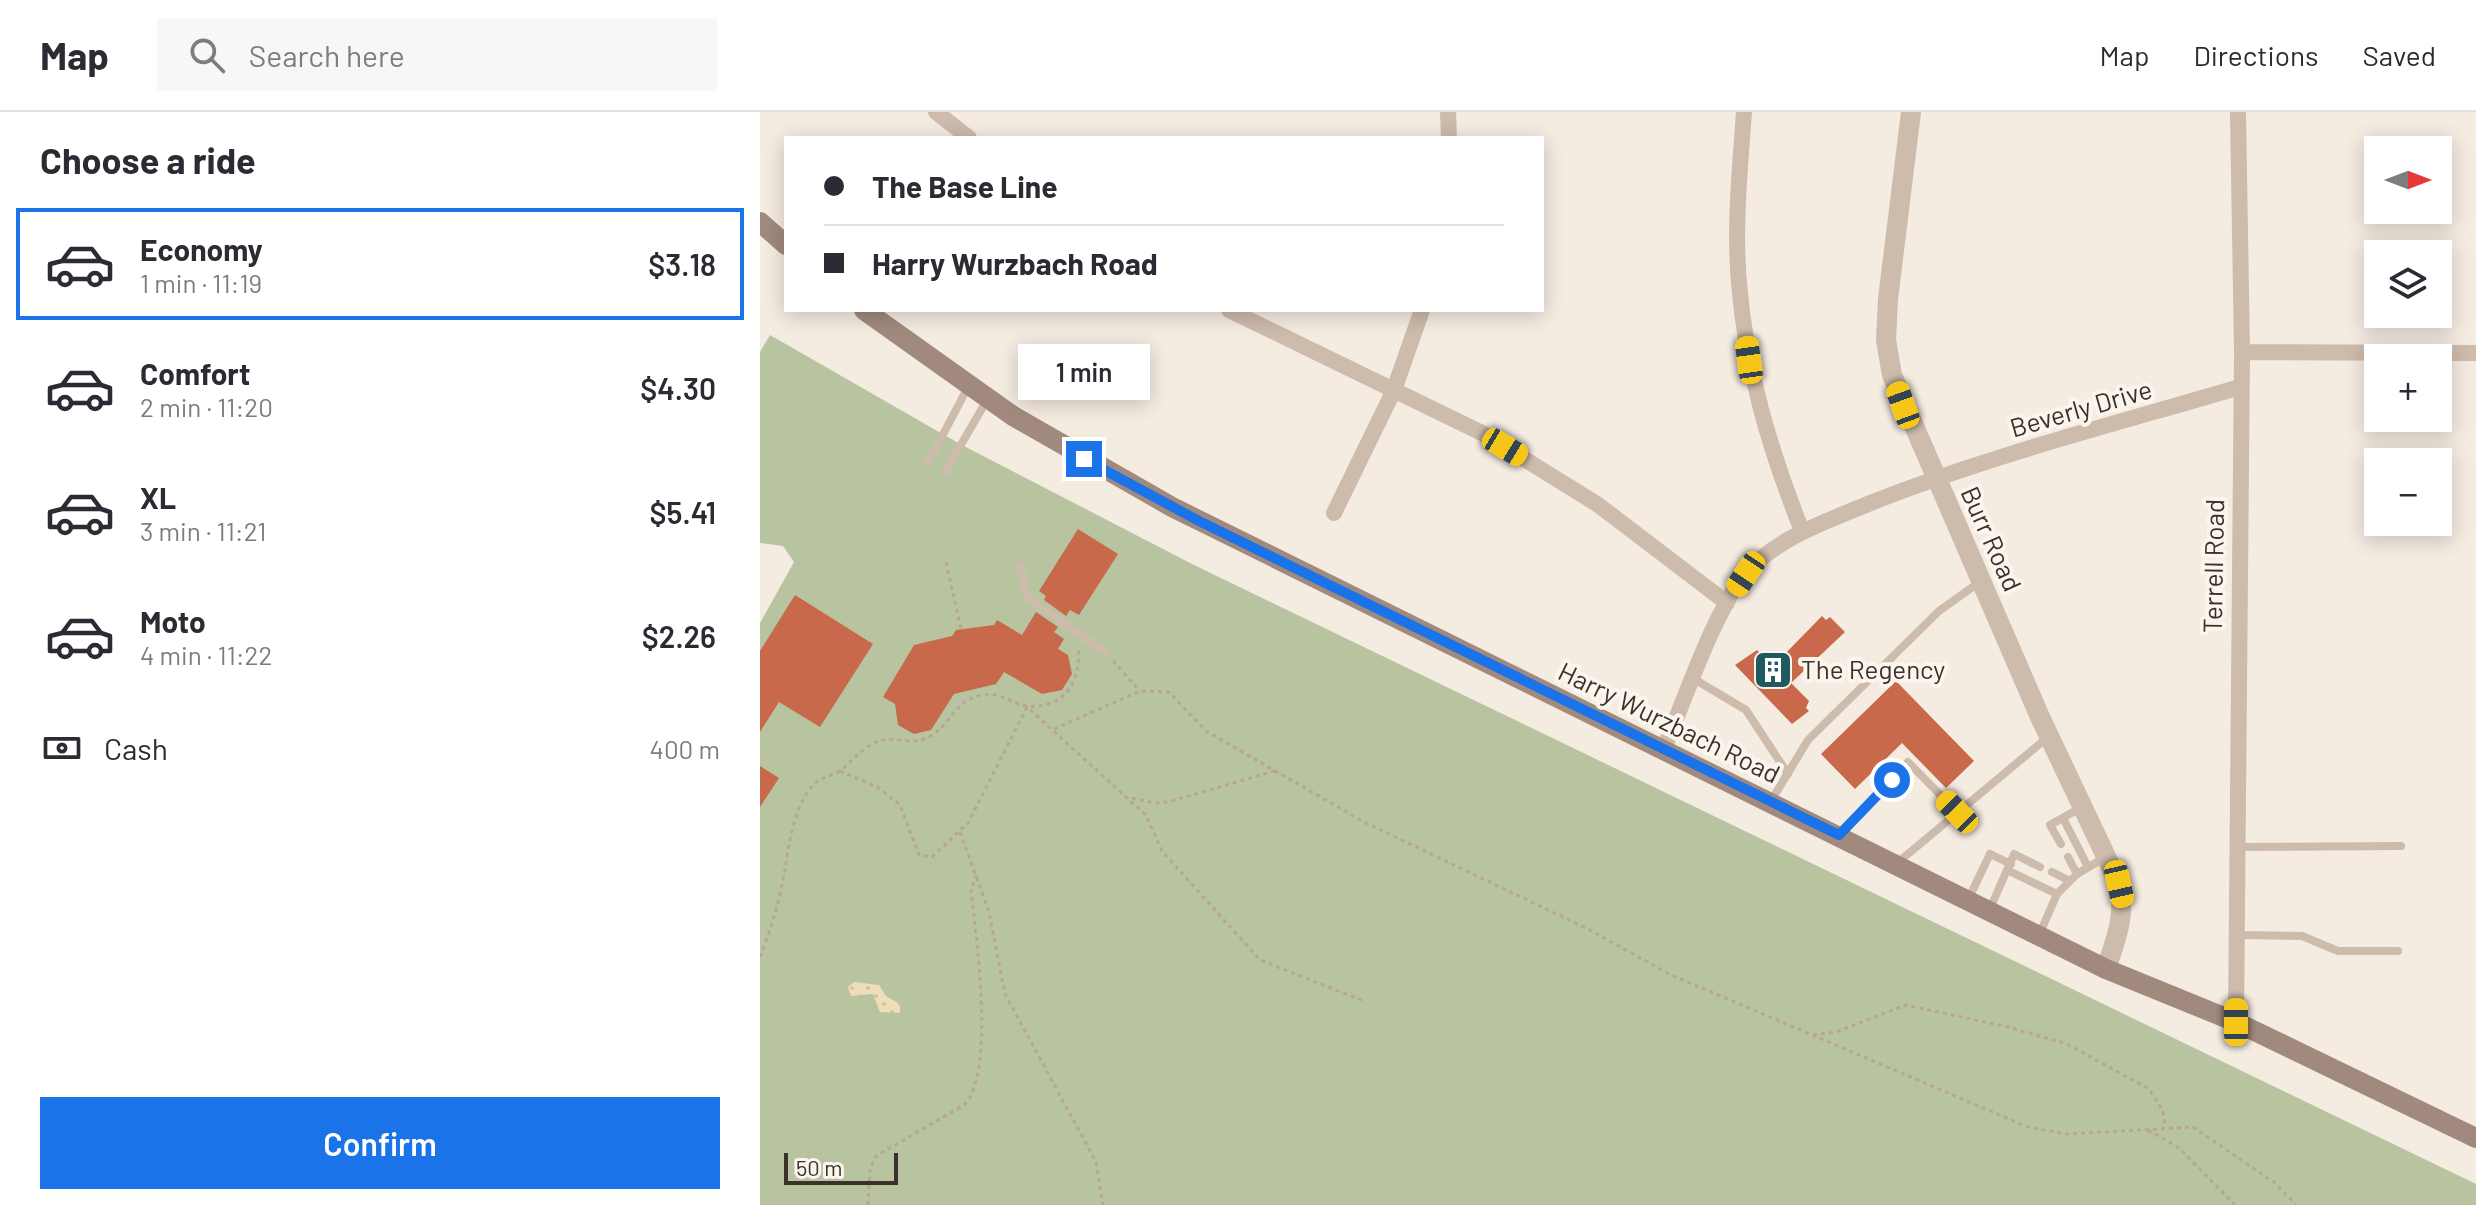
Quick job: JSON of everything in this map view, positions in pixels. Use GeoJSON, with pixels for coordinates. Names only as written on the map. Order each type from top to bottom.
{"type":"FeatureCollection","features":[{"type":"Feature","properties":{"kind":"main road"},"geometry":{"type":"LineString","coordinates":[[760,222],[784,243]]}},
{"type":"Feature","properties":{"kind":"main road","name":"Harry Wurzbach Road"},"geometry":{"type":"LineString","coordinates":[[867,312],[969,387],[1172,507],[2106,969],[2236,1022],[2476,1138]]}},
{"type":"Feature","properties":{"kind":"street"},"geometry":{"type":"LineString","coordinates":[[936,112],[966,136]]}},
{"type":"Feature","properties":{"kind":"street"},"geometry":{"type":"LineString","coordinates":[[1448,112],[1449,136]]}},
{"type":"Feature","properties":{"kind":"street"},"geometry":{"type":"LineString","coordinates":[[1744,112],[1739,284],[1757,403],[1773,458],[1802,531]]}},
{"type":"Feature","properties":{"kind":"street","name":"Burr Road"},"geometry":{"type":"LineString","coordinates":[[1911,112],[1886,340],[1892,375],[2082,807],[2097,862],[2124,905],[2106,969]]}},
{"type":"Feature","properties":{"kind":"street","name":"Terrell Road"},"geometry":{"type":"LineString","coordinates":[[2236,1022],[2235,847],[2242,352],[2238,112]]}},
{"type":"Feature","properties":{"kind":"street"},"geometry":{"type":"LineString","coordinates":[[1233,312],[1482,433],[1597,504],[1727,603]]}},
{"type":"Feature","properties":{"kind":"street"},"geometry":{"type":"LineString","coordinates":[[1334,513],[1394,390],[1421,312]]}},
{"type":"Feature","properties":{"kind":"street"},"geometry":{"type":"LineString","coordinates":[[2242,352],[2476,353]]}},
{"type":"Feature","properties":{"kind":"street","name":"Beverly Drive"},"geometry":{"type":"LineString","coordinates":[[1664,748],[1727,603],[1746,574],[1765,555],[1802,531],[1935,477],[2240,387]]}},
{"type":"Feature","properties":{"kind":"lane"},"geometry":{"type":"LineString","coordinates":[[928,463],[969,387]]}},
{"type":"Feature","properties":{"kind":"lane"},"geometry":{"type":"LineString","coordinates":[[945,472],[988,399]]}},
{"type":"Feature","properties":{"kind":"lane"},"geometry":{"type":"LineString","coordinates":[[1020,566],[1027,597],[1105,652]]}},
{"type":"Feature","properties":{"kind":"lane"},"geometry":{"type":"LineString","coordinates":[[1771,801],[1808,740],[1939,611],[1981,581]]}},
{"type":"Feature","properties":{"kind":"lane"},"geometry":{"type":"LineString","coordinates":[[1694,679],[1746,710],[1788,774]]}},
{"type":"Feature","properties":{"kind":"lane"},"geometry":{"type":"LineString","coordinates":[[1896,864],[2049,737]]}},
{"type":"Feature","properties":{"kind":"lane"},"geometry":{"type":"LineString","coordinates":[[1839,835],[1908,762],[1957,812]]}},
{"type":"Feature","properties":{"kind":"lane"},"geometry":{"type":"LineString","coordinates":[[2061,844],[2050,825],[2082,807]]}},
{"type":"Feature","properties":{"kind":"lane"},"geometry":{"type":"LineString","coordinates":[[2039,935],[2057,894],[2097,862],[2063,818]]}},
{"type":"Feature","properties":{"kind":"lane"},"geometry":{"type":"LineString","coordinates":[[2235,847],[2401,846]]}},
{"type":"Feature","properties":{"kind":"lane"},"geometry":{"type":"LineString","coordinates":[[1968,900],[1990,854],[2057,894]]}},
{"type":"Feature","properties":{"kind":"lane"},"geometry":{"type":"LineString","coordinates":[[1989,911],[2014,854],[2040,867]]}},
{"type":"Feature","properties":{"kind":"lane"},"geometry":{"type":"LineString","coordinates":[[2068,857],[2074,878]]}},
{"type":"Feature","properties":{"kind":"lane"},"geometry":{"type":"LineString","coordinates":[[2052,872],[2074,878]]}},
{"type":"Feature","properties":{"kind":"lane"},"geometry":{"type":"LineString","coordinates":[[2235,935],[2302,936],[2338,951],[2398,951]]}},
{"type":"Feature","properties":{"kind":"path"},"geometry":{"type":"LineString","coordinates":[[946,562],[961,629]]}},
{"type":"Feature","properties":{"kind":"path"},"geometry":{"type":"LineString","coordinates":[[840,771],[879,788],[900,805],[906,813],[919,855],[932,857],[960,832],[1027,707],[1058,700],[1074,683],[1079,659],[1076,631]]}},
{"type":"Feature","properties":{"kind":"path"},"geometry":{"type":"LineString","coordinates":[[1105,652],[1140,691]]}},
{"type":"Feature","properties":{"kind":"path"},"geometry":{"type":"LineString","coordinates":[[1054,729],[1140,691],[1169,692],[1206,731],[1362,821],[1588,929],[1669,974],[1810,1036],[2048,1133],[2193,1127],[2275,1183],[2296,1205]]}},
{"type":"Feature","properties":{"kind":"path"},"geometry":{"type":"LineString","coordinates":[[760,957],[776,907],[788,840],[815,784],[840,771],[863,749],[877,741],[891,737],[918,741],[929,737],[955,707],[971,697],[999,694],[1027,707],[1128,797],[1153,825],[1162,851],[1260,960],[1364,1001]]}},
{"type":"Feature","properties":{"kind":"path"},"geometry":{"type":"LineString","coordinates":[[1128,797],[1155,803],[1168,802],[1278,770]]}},
{"type":"Feature","properties":{"kind":"path"},"geometry":{"type":"LineString","coordinates":[[960,832],[995,938],[1005,994],[1096,1162],[1103,1205]]}},
{"type":"Feature","properties":{"kind":"path"},"geometry":{"type":"LineString","coordinates":[[868,1205],[870,1168],[876,1156],[964,1105],[974,1091],[983,998],[971,891],[976,875]]}},
{"type":"Feature","properties":{"kind":"path"},"geometry":{"type":"LineString","coordinates":[[1810,1036],[1836,1032],[1906,1005],[2008,1027],[2067,1044],[2149,1089],[2163,1111],[2165,1127]]}},
{"type":"Feature","properties":{"kind":"path"},"geometry":{"type":"LineString","coordinates":[[2145,1128],[2179,1148],[2235,1205]]}},
{"type":"Feature","properties":{"kind":"green space"},"geometry":{"type":"Polygon","coordinates":[[[770,335],[960,444],[1192,564],[2476,1184],[2476,1205],[760,1205],[760,623],[794,562],[783,546],[760,543],[760,352],[770,335]]]}},
{"type":"Feature","properties":{"kind":"sand"},"geometry":{"type":"Polygon","coordinates":[[[854,982],[879,985],[886,996],[900,1004],[900,1013],[880,1012],[873,994],[851,996],[848,987],[854,982]]]}},
{"type":"Feature","properties":{"kind":"building"},"geometry":{"type":"Polygon","coordinates":[[[1078,529],[1118,554],[1079,615],[1070,610],[1066,616],[1044,600],[1046,596],[1039,591],[1078,529]]]}},
{"type":"Feature","properties":{"kind":"building"},"geometry":{"type":"Polygon","coordinates":[[[795,595],[873,644],[820,727],[779,702],[760,732],[760,651],[795,595]]]}},
{"type":"Feature","properties":{"kind":"building"},"geometry":{"type":"Polygon","coordinates":[[[1036,612],[1058,627],[1054,632],[1064,639],[1058,649],[1068,655],[1072,674],[1062,690],[1042,694],[1004,672],[996,684],[954,694],[931,730],[914,734],[898,725],[895,704],[883,697],[914,645],[952,636],[956,630],[994,625],[997,620],[1022,635],[1036,612]]]}},
{"type":"Feature","properties":{"kind":"building","name":"The Regency"},"geometry":{"type":"Polygon","coordinates":[[[1822,616],[1826,620],[1830,617],[1845,632],[1791,683],[1809,701],[1806,708],[1809,711],[1792,724],[1735,665],[1757,650],[1773,666],[1822,616]]]}},
{"type":"Feature","properties":{"kind":"building"},"geometry":{"type":"Polygon","coordinates":[[[1896,681],[1974,761],[1946,788],[1902,743],[1855,789],[1821,754],[1896,681]]]}},
{"type":"Feature","properties":{"kind":"building"},"geometry":{"type":"Polygon","coordinates":[[[760,766],[779,778],[760,807],[760,766]]]}},
{"type":"Feature","properties":{"kind":"place","name":"The Regency"},"geometry":{"type":"Point","coordinates":[1773,670]}},
{"type":"Feature","properties":{"kind":"route"},"geometry":{"type":"LineString","coordinates":[[1084,459],[1199,521],[1839,835],[1892,780]]}}]}
